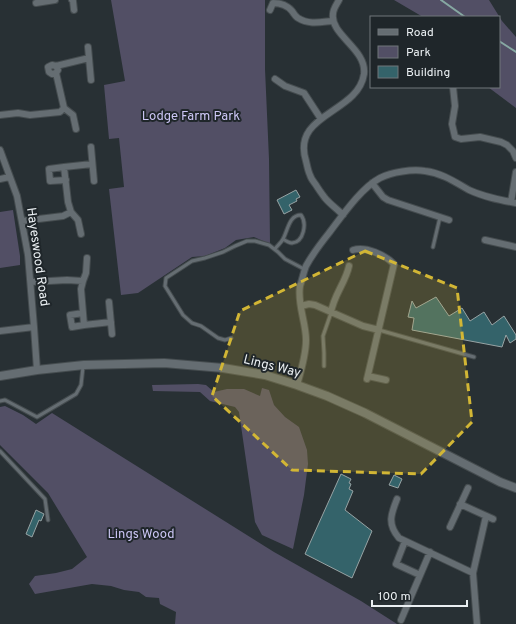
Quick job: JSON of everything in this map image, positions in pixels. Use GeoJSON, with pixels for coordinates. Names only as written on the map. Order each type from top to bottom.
{"type":"FeatureCollection","features":[{"type":"Feature","properties":{"kind":"street"},"geometry":{"type":"LineString","coordinates":[[36,4],[55,0]]}},
{"type":"Feature","properties":{"kind":"street"},"geometry":{"type":"LineString","coordinates":[[72,0],[74,10]]}},
{"type":"Feature","properties":{"kind":"street"},"geometry":{"type":"LineString","coordinates":[[339,0],[333,12],[332,21],[336,28],[358,53],[364,67],[367,70],[357,91],[348,101],[310,128],[304,140],[304,155],[310,177],[325,198],[343,215]]}},
{"type":"Feature","properties":{"kind":"street"},"geometry":{"type":"LineString","coordinates":[[270,10],[273,3],[280,3],[290,8],[297,18],[307,22],[315,23],[332,21]]}},
{"type":"Feature","properties":{"kind":"street"},"geometry":{"type":"LineString","coordinates":[[88,47],[91,80]]}},
{"type":"Feature","properties":{"kind":"street"},"geometry":{"type":"LineString","coordinates":[[76,129],[73,115],[64,108],[56,73],[50,74],[48,69],[49,66],[52,65],[56,66],[89,58]]}},
{"type":"Feature","properties":{"kind":"street"},"geometry":{"type":"LineString","coordinates":[[275,78],[285,86],[304,93],[321,119]]}},
{"type":"Feature","properties":{"kind":"street"},"geometry":{"type":"LineString","coordinates":[[453,88],[455,106],[452,124],[455,137],[461,139],[480,137],[501,142],[513,151],[516,158]]}},
{"type":"Feature","properties":{"kind":"street"},"geometry":{"type":"LineString","coordinates":[[0,115],[18,113],[30,115],[60,112],[64,108]]}},
{"type":"Feature","properties":{"kind":"street"},"geometry":{"type":"LineString","coordinates":[[91,147],[94,181]]}},
{"type":"Feature","properties":{"kind":"street","name":"Hayeswood Road"},"geometry":{"type":"LineString","coordinates":[[0,150],[17,196],[28,255],[37,370]]}},
{"type":"Feature","properties":{"kind":"street"},"geometry":{"type":"LineString","coordinates":[[49,161],[50,181],[66,180]]}},
{"type":"Feature","properties":{"kind":"street"},"geometry":{"type":"LineString","coordinates":[[49,169],[92,164]]}},
{"type":"Feature","properties":{"kind":"street"},"geometry":{"type":"LineString","coordinates":[[64,167],[68,202],[71,212],[78,220],[81,234]]}},
{"type":"Feature","properties":{"kind":"street"},"geometry":{"type":"LineString","coordinates":[[297,385],[304,360],[306,340],[300,306],[300,288],[306,266],[320,245],[357,197],[381,178],[394,173],[424,171],[440,174],[486,197],[513,202],[516,172]]}},
{"type":"Feature","properties":{"kind":"street"},"geometry":{"type":"LineString","coordinates":[[0,179],[9,177]]}},
{"type":"Feature","properties":{"kind":"street"},"geometry":{"type":"LineString","coordinates":[[372,184],[383,197],[388,200],[449,220]]}},
{"type":"Feature","properties":{"kind":"street"},"geometry":{"type":"LineString","coordinates":[[22,221],[63,216],[71,212]]}},
{"type":"Feature","properties":{"kind":"street"},"geometry":{"type":"LineString","coordinates":[[485,240],[516,247]]}},
{"type":"Feature","properties":{"kind":"street"},"geometry":{"type":"LineString","coordinates":[[353,250],[358,248],[381,255],[394,264],[368,377],[386,380]]}},
{"type":"Feature","properties":{"kind":"street"},"geometry":{"type":"LineString","coordinates":[[84,325],[81,289],[86,273],[87,258]]}},
{"type":"Feature","properties":{"kind":"street"},"geometry":{"type":"LineString","coordinates":[[331,312],[331,308],[347,275],[349,266]]}},
{"type":"Feature","properties":{"kind":"street"},"geometry":{"type":"LineString","coordinates":[[31,282],[67,280],[83,282]]}},
{"type":"Feature","properties":{"kind":"street"},"geometry":{"type":"LineString","coordinates":[[109,302],[112,334]]}},
{"type":"Feature","properties":{"kind":"street"},"geometry":{"type":"LineString","coordinates":[[300,306],[309,304],[315,305],[363,326],[379,330]]}},
{"type":"Feature","properties":{"kind":"street"},"geometry":{"type":"LineString","coordinates":[[83,313],[70,315],[72,327],[111,322]]}},
{"type":"Feature","properties":{"kind":"street"},"geometry":{"type":"LineString","coordinates":[[0,331],[34,327]]}},
{"type":"Feature","properties":{"kind":"street","name":"Lings Way"},"geometry":{"type":"LineString","coordinates":[[0,376],[84,365],[164,362],[223,368],[265,375],[327,396],[365,413],[500,482],[516,488]]}},
{"type":"Feature","properties":{"kind":"street"},"geometry":{"type":"LineString","coordinates":[[450,526],[468,488]]}},
{"type":"Feature","properties":{"kind":"street"},"geometry":{"type":"LineString","coordinates":[[397,499],[392,512],[391,520],[393,531],[398,538],[473,573]]}},
{"type":"Feature","properties":{"kind":"street"},"geometry":{"type":"LineString","coordinates":[[460,504],[493,519]]}},
{"type":"Feature","properties":{"kind":"street"},"geometry":{"type":"LineString","coordinates":[[477,624],[473,573],[486,516]]}},
{"type":"Feature","properties":{"kind":"street"},"geometry":{"type":"LineString","coordinates":[[406,541],[396,564],[420,575]]}},
{"type":"Feature","properties":{"kind":"street"},"geometry":{"type":"LineString","coordinates":[[401,620],[430,552]]}},
{"type":"Feature","properties":{"kind":"lane"},"geometry":{"type":"LineString","coordinates":[[275,249],[283,239],[292,218],[297,215],[301,215],[304,218],[304,226],[303,234],[299,240],[294,243],[290,243],[283,239]]}},
{"type":"Feature","properties":{"kind":"lane"},"geometry":{"type":"LineString","coordinates":[[433,247],[440,217]]}},
{"type":"Feature","properties":{"kind":"lane"},"geometry":{"type":"LineString","coordinates":[[231,338],[225,340],[218,338],[201,326],[192,323],[183,315],[165,286],[166,278],[192,261],[223,252],[247,242],[259,241],[269,245],[285,259],[305,270]]}},
{"type":"Feature","properties":{"kind":"lane"},"geometry":{"type":"LineString","coordinates":[[324,366],[323,336],[331,312]]}},
{"type":"Feature","properties":{"kind":"lane"},"geometry":{"type":"LineString","coordinates":[[379,330],[474,357]]}},
{"type":"Feature","properties":{"kind":"lane"},"geometry":{"type":"LineString","coordinates":[[0,401],[5,400],[37,417],[76,394],[80,386],[84,365]]}},
{"type":"Feature","properties":{"kind":"lane"},"geometry":{"type":"LineString","coordinates":[[0,451],[45,499],[48,520]]}},
{"type":"Feature","properties":{"kind":"highlighted area"},"geometry":{"type":"Polygon","coordinates":[[[365,251],[457,288],[472,422],[421,474],[292,470],[212,396],[240,311],[365,251]]]}},
{"type":"Feature","properties":{"kind":"green space","name":"Lodge Farm Park"},"geometry":{"type":"Polygon","coordinates":[[[111,0],[265,0],[265,69],[269,159],[270,244],[254,237],[236,240],[225,248],[205,256],[192,257],[138,293],[121,295],[109,189],[124,187],[119,138],[109,139],[104,85],[125,81],[111,0]]]}},
{"type":"Feature","properties":{"kind":"green space"},"geometry":{"type":"Polygon","coordinates":[[[394,0],[489,0],[499,16],[421,16],[394,0]]]}},
{"type":"Feature","properties":{"kind":"green space"},"geometry":{"type":"Polygon","coordinates":[[[500,18],[516,37],[516,108],[489,88],[500,88],[500,18]]]}},
{"type":"Feature","properties":{"kind":"green space"},"geometry":{"type":"Polygon","coordinates":[[[13,210],[20,265],[0,268],[0,212],[13,210]]]}},
{"type":"Feature","properties":{"kind":"green space"},"geometry":{"type":"Polygon","coordinates":[[[152,385],[206,385],[214,392],[227,389],[244,389],[260,396],[262,388],[269,390],[274,405],[285,417],[299,427],[307,450],[308,464],[304,495],[293,549],[262,535],[255,522],[239,412],[235,407],[210,401],[200,392],[153,391],[152,385]]]}},
{"type":"Feature","properties":{"kind":"green space","name":"Lings Wood"},"geometry":{"type":"Polygon","coordinates":[[[5,406],[23,415],[36,424],[52,413],[274,552],[361,601],[397,624],[175,624],[176,612],[160,604],[159,598],[146,597],[139,592],[111,586],[92,584],[35,594],[29,584],[35,576],[72,569],[87,557],[48,493],[0,445],[0,407],[5,406]]]}},
{"type":"Feature","properties":{"kind":"building"},"geometry":{"type":"Polygon","coordinates":[[[296,190],[300,197],[296,199],[297,201],[289,205],[292,210],[284,214],[277,200],[296,190]]]}},
{"type":"Feature","properties":{"kind":"building"},"geometry":{"type":"Polygon","coordinates":[[[436,297],[449,316],[462,308],[470,321],[484,312],[492,325],[504,316],[516,335],[516,339],[510,343],[506,335],[502,347],[412,330],[414,318],[408,317],[412,301],[416,308],[436,297]]]}},
{"type":"Feature","properties":{"kind":"building"},"geometry":{"type":"Polygon","coordinates":[[[341,474],[351,479],[349,489],[353,491],[345,510],[372,531],[352,578],[305,554],[341,474]]]}},
{"type":"Feature","properties":{"kind":"building"},"geometry":{"type":"Polygon","coordinates":[[[394,475],[402,479],[398,488],[389,485],[394,475]]]}},
{"type":"Feature","properties":{"kind":"building"},"geometry":{"type":"Polygon","coordinates":[[[36,510],[44,514],[41,521],[39,520],[32,537],[26,534],[36,510]]]}},
{"type":"Feature","properties":{"kind":"waterway"},"geometry":{"type":"LineString","coordinates":[[441,0],[464,16]]}},
{"type":"Feature","properties":{"kind":"waterway"},"geometry":{"type":"LineString","coordinates":[[500,42],[516,52]]}}]}
